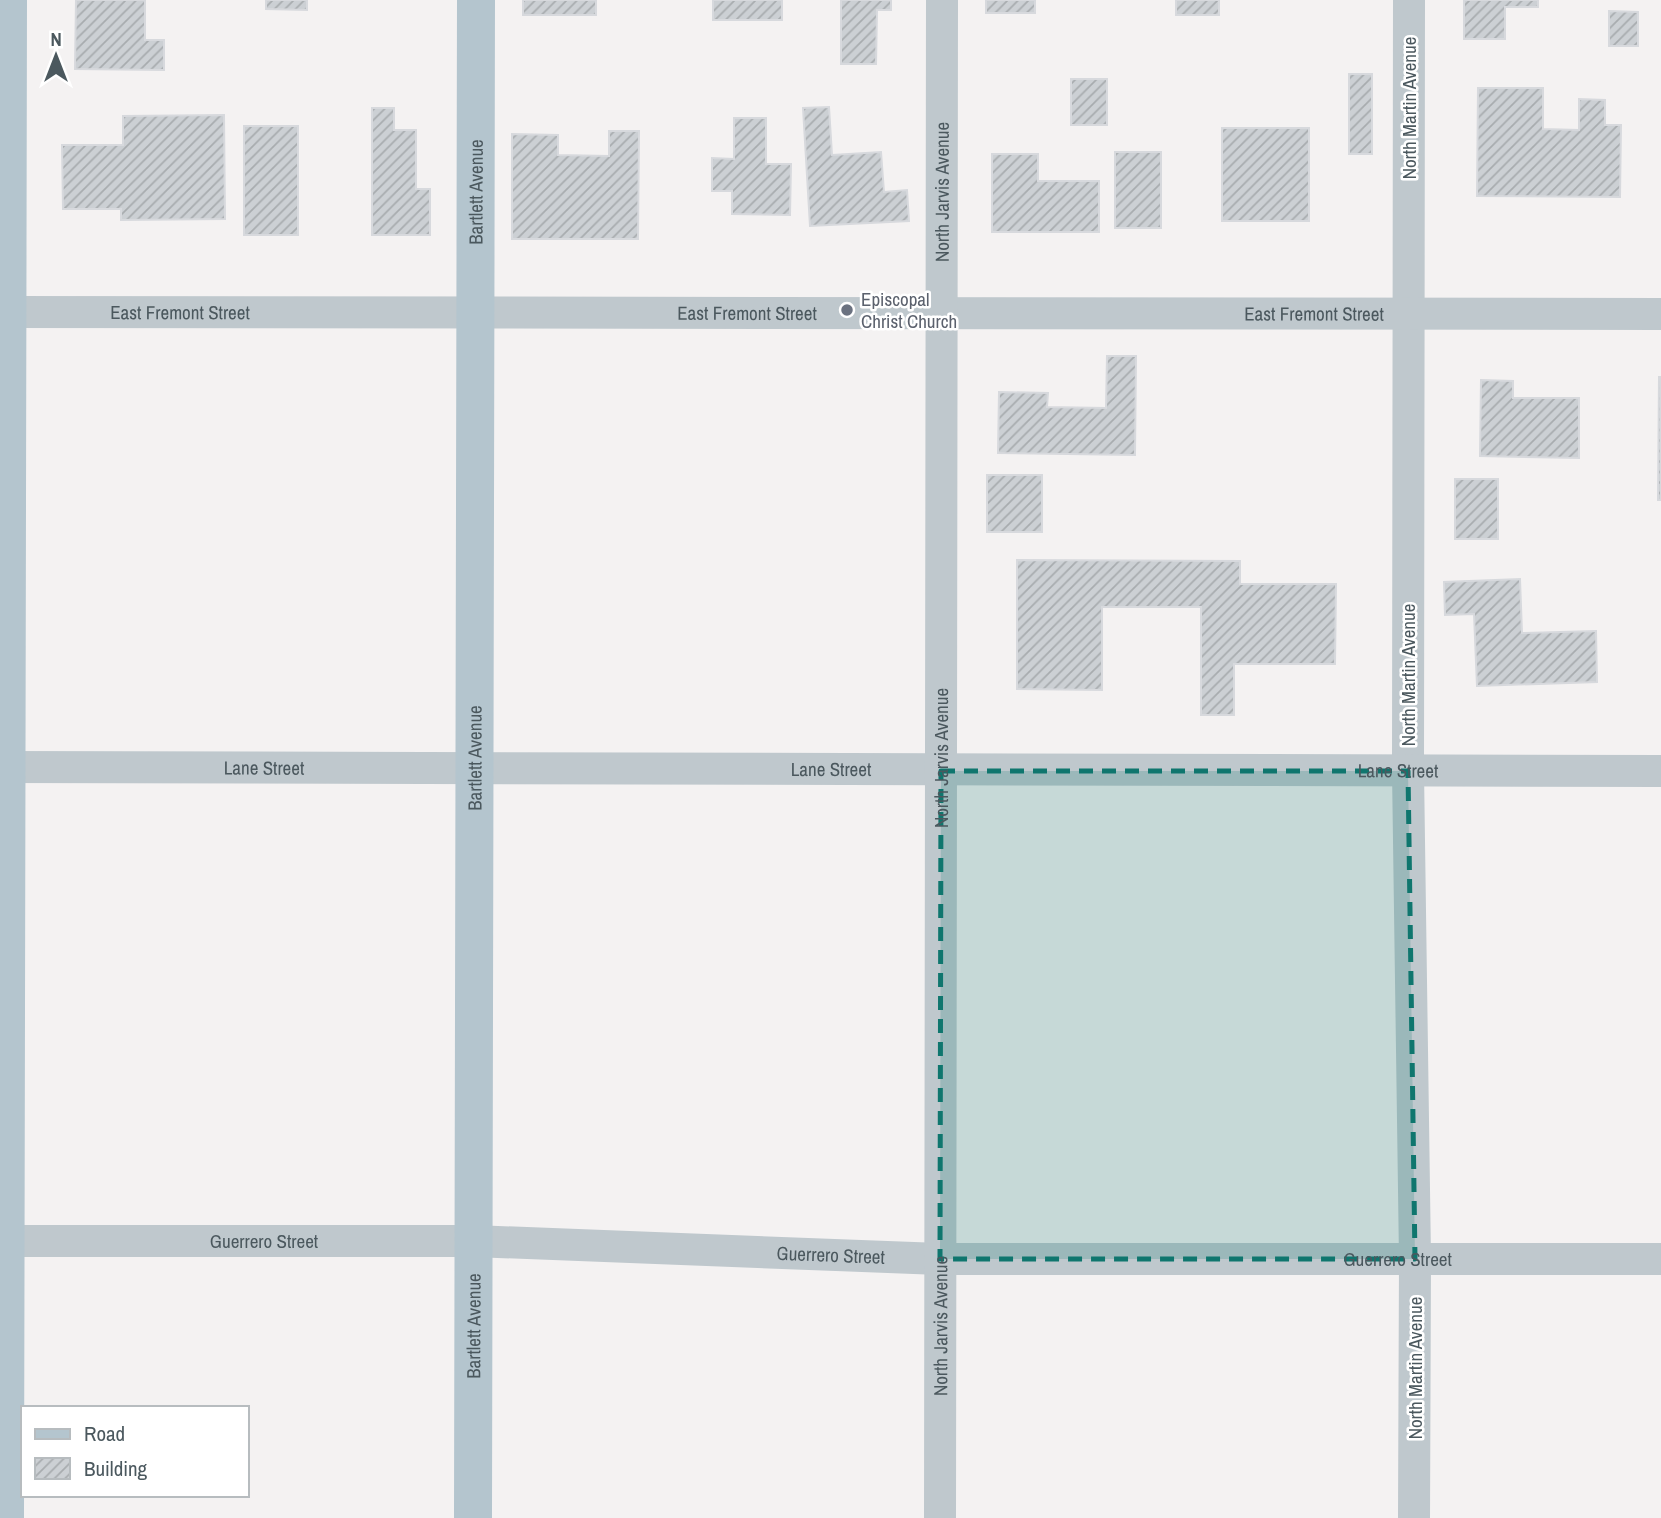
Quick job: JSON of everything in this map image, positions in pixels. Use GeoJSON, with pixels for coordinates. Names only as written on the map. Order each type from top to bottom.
{"type":"FeatureCollection","features":[{"type":"Feature","properties":{"kind":"main road"},"geometry":{"type":"LineString","coordinates":[[5,1518],[3,767],[8,0]]}},
{"type":"Feature","properties":{"kind":"main road","name":"Bartlett Avenue"},"geometry":{"type":"LineString","coordinates":[[472,1518],[475,0]]}},
{"type":"Feature","properties":{"kind":"street","name":"North Jarvis Avenue"},"geometry":{"type":"LineString","coordinates":[[940,1518],[942,0]]}},
{"type":"Feature","properties":{"kind":"street","name":"North Martin Avenue"},"geometry":{"type":"LineString","coordinates":[[1409,0],[1408,771],[1415,1259],[1414,1518]]}},
{"type":"Feature","properties":{"kind":"street","name":"East Fremont Street"},"geometry":{"type":"LineString","coordinates":[[4,312],[1661,314]]}},
{"type":"Feature","properties":{"kind":"street","name":"Lane Street"},"geometry":{"type":"LineString","coordinates":[[3,767],[1661,771]]}},
{"type":"Feature","properties":{"kind":"street","name":"Guerrero Street"},"geometry":{"type":"LineString","coordinates":[[3,1241],[473,1241],[940,1259],[1661,1259]]}},
{"type":"Feature","properties":{"kind":"highlighted area"},"geometry":{"type":"Polygon","coordinates":[[[941,771],[1408,771],[1415,1259],[940,1259],[941,771]]]}},
{"type":"Feature","properties":{"kind":"building"},"geometry":{"type":"Polygon","coordinates":[[[76,0],[145,0],[145,40],[164,40],[164,70],[75,69],[76,0]]]}},
{"type":"Feature","properties":{"kind":"building"},"geometry":{"type":"Polygon","coordinates":[[[266,0],[307,0],[307,10],[266,9],[266,0]]]}},
{"type":"Feature","properties":{"kind":"building"},"geometry":{"type":"Polygon","coordinates":[[[523,0],[596,0],[596,15],[523,15],[523,0]]]}},
{"type":"Feature","properties":{"kind":"building"},"geometry":{"type":"Polygon","coordinates":[[[713,0],[782,0],[782,20],[713,20],[713,0]]]}},
{"type":"Feature","properties":{"kind":"building"},"geometry":{"type":"Polygon","coordinates":[[[841,0],[891,0],[891,10],[877,10],[876,64],[841,64],[841,0]]]}},
{"type":"Feature","properties":{"kind":"building"},"geometry":{"type":"Polygon","coordinates":[[[986,0],[1035,0],[1035,13],[986,13],[986,0]]]}},
{"type":"Feature","properties":{"kind":"building"},"geometry":{"type":"Polygon","coordinates":[[[1176,0],[1219,0],[1219,15],[1176,15],[1176,0]]]}},
{"type":"Feature","properties":{"kind":"building"},"geometry":{"type":"Polygon","coordinates":[[[1464,0],[1538,0],[1538,7],[1505,7],[1505,39],[1464,39],[1464,0]]]}},
{"type":"Feature","properties":{"kind":"building"},"geometry":{"type":"Polygon","coordinates":[[[1609,11],[1638,12],[1638,46],[1609,46],[1609,11]]]}},
{"type":"Feature","properties":{"kind":"building"},"geometry":{"type":"Polygon","coordinates":[[[1349,74],[1372,74],[1372,154],[1349,154],[1349,74]]]}},
{"type":"Feature","properties":{"kind":"building"},"geometry":{"type":"Polygon","coordinates":[[[1071,79],[1107,79],[1107,125],[1071,125],[1071,79]]]}},
{"type":"Feature","properties":{"kind":"building"},"geometry":{"type":"Polygon","coordinates":[[[1478,88],[1543,88],[1543,129],[1579,130],[1579,99],[1605,100],[1605,125],[1621,125],[1620,197],[1477,196],[1478,88]]]}},
{"type":"Feature","properties":{"kind":"building"},"geometry":{"type":"Polygon","coordinates":[[[829,107],[832,155],[881,152],[884,192],[907,190],[909,221],[810,226],[803,108],[829,107]]]}},
{"type":"Feature","properties":{"kind":"building"},"geometry":{"type":"Polygon","coordinates":[[[372,108],[394,108],[394,130],[416,130],[416,189],[430,189],[430,235],[372,235],[372,108]]]}},
{"type":"Feature","properties":{"kind":"building"},"geometry":{"type":"Polygon","coordinates":[[[224,115],[225,219],[121,220],[121,209],[63,209],[62,145],[123,145],[123,116],[224,115]]]}},
{"type":"Feature","properties":{"kind":"building"},"geometry":{"type":"Polygon","coordinates":[[[734,118],[766,118],[766,164],[791,164],[790,215],[732,214],[732,191],[712,191],[712,158],[734,159],[734,118]]]}},
{"type":"Feature","properties":{"kind":"building"},"geometry":{"type":"Polygon","coordinates":[[[244,126],[298,126],[298,235],[244,235],[244,126]]]}},
{"type":"Feature","properties":{"kind":"building"},"geometry":{"type":"Polygon","coordinates":[[[1222,128],[1309,128],[1309,221],[1222,221],[1222,128]]]}},
{"type":"Feature","properties":{"kind":"building"},"geometry":{"type":"Polygon","coordinates":[[[609,131],[639,131],[638,239],[512,239],[512,134],[558,135],[558,155],[609,156],[609,131]]]}},
{"type":"Feature","properties":{"kind":"building"},"geometry":{"type":"Polygon","coordinates":[[[1115,152],[1161,152],[1161,228],[1115,228],[1115,152]]]}},
{"type":"Feature","properties":{"kind":"building"},"geometry":{"type":"Polygon","coordinates":[[[992,154],[1038,154],[1038,181],[1099,181],[1099,232],[992,232],[992,154]]]}},
{"type":"Feature","properties":{"kind":"building"},"geometry":{"type":"Polygon","coordinates":[[[1107,356],[1136,356],[1135,455],[998,453],[999,392],[1048,393],[1047,407],[1106,408],[1107,356]]]}},
{"type":"Feature","properties":{"kind":"building"},"geometry":{"type":"Polygon","coordinates":[[[1661,377],[1661,500],[1658,500],[1661,377]]]}},
{"type":"Feature","properties":{"kind":"building"},"geometry":{"type":"Polygon","coordinates":[[[1481,380],[1513,381],[1513,398],[1579,398],[1579,458],[1480,456],[1481,380]]]}},
{"type":"Feature","properties":{"kind":"building"},"geometry":{"type":"Polygon","coordinates":[[[987,475],[1042,475],[1042,532],[987,532],[987,475]]]}},
{"type":"Feature","properties":{"kind":"building"},"geometry":{"type":"Polygon","coordinates":[[[1455,479],[1498,479],[1498,539],[1455,539],[1455,479]]]}},
{"type":"Feature","properties":{"kind":"building"},"geometry":{"type":"Polygon","coordinates":[[[1017,560],[1240,561],[1240,584],[1336,584],[1335,664],[1234,664],[1234,715],[1201,715],[1201,607],[1102,607],[1102,690],[1017,689],[1017,560]]]}},
{"type":"Feature","properties":{"kind":"building"},"geometry":{"type":"Polygon","coordinates":[[[1520,579],[1522,633],[1596,631],[1597,682],[1477,686],[1474,614],[1445,615],[1444,582],[1520,579]]]}},
{"type":"Feature","properties":{"kind":"place","name":"Episcopal Christ Church"},"geometry":{"type":"Point","coordinates":[847,310]}}]}
